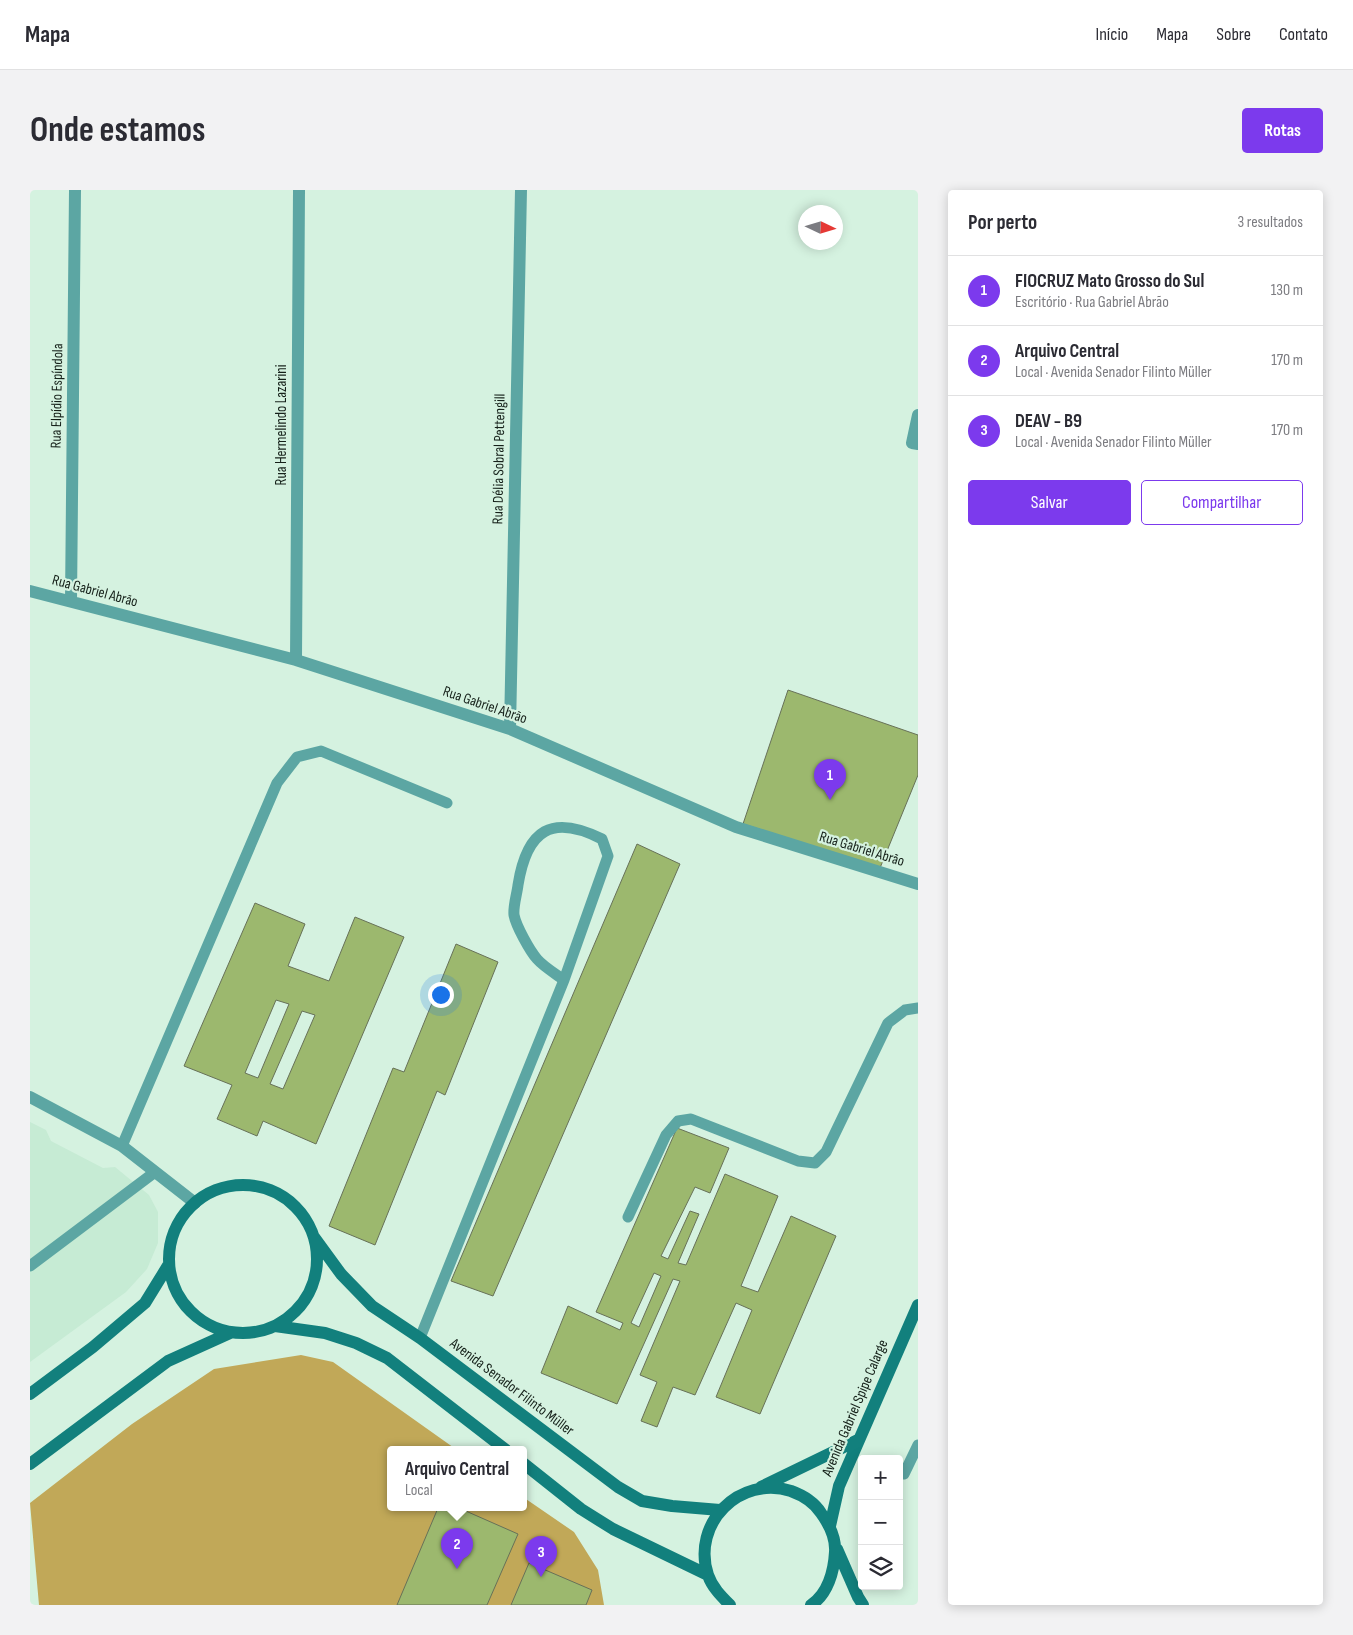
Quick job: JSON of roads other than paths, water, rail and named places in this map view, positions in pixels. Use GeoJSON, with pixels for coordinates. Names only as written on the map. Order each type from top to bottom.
{"type":"FeatureCollection","features":[{"type":"Feature","properties":{"kind":"main road"},"geometry":{"type":"LineString","coordinates":[[239,1185],[264,1187],[292,1203],[303,1215],[314,1236],[318,1258],[315,1279],[306,1298],[293,1315],[275,1326],[253,1333],[230,1333],[207,1324],[188,1309],[175,1288],[169,1264],[171,1242],[180,1220],[195,1203],[215,1190],[239,1185]]}},
{"type":"Feature","properties":{"kind":"main road","name":"Avenida Senador Filinto Müller"},"geometry":{"type":"LineString","coordinates":[[314,1236],[341,1274],[372,1306],[420,1338],[626,1492],[642,1501],[672,1506],[720,1510]]}},
{"type":"Feature","properties":{"kind":"main road"},"geometry":{"type":"LineString","coordinates":[[30,1394],[93,1347],[145,1303],[169,1264]]}},
{"type":"Feature","properties":{"kind":"main road","name":"Avenida Gabriel Spipe Calarge"},"geometry":{"type":"LineString","coordinates":[[830,1526],[839,1486],[918,1304]]}},
{"type":"Feature","properties":{"kind":"main road"},"geometry":{"type":"LineString","coordinates":[[275,1326],[325,1333],[356,1343],[388,1358],[501,1446]]}},
{"type":"Feature","properties":{"kind":"main road"},"geometry":{"type":"LineString","coordinates":[[30,1464],[168,1361],[230,1333]]}},
{"type":"Feature","properties":{"kind":"main road"},"geometry":{"type":"LineString","coordinates":[[730,1605],[718,1594],[708,1574],[705,1552],[709,1529],[720,1510],[738,1495],[759,1488],[858,1440]]}},
{"type":"Feature","properties":{"kind":"main road"},"geometry":{"type":"LineString","coordinates":[[527,1466],[581,1509],[613,1529],[708,1574]]}},
{"type":"Feature","properties":{"kind":"main road"},"geometry":{"type":"LineString","coordinates":[[759,1488],[780,1488],[801,1495],[818,1508],[830,1526],[836,1546],[863,1605]]}},
{"type":"Feature","properties":{"kind":"main road"},"geometry":{"type":"LineString","coordinates":[[811,1605],[827,1587],[834,1567],[836,1546]]}},
{"type":"Feature","properties":{"kind":"street","name":"Rua Elpídio Espíndola"},"geometry":{"type":"LineString","coordinates":[[72,601],[75,190]]}},
{"type":"Feature","properties":{"kind":"street","name":"Rua Hermelindo Lazarini"},"geometry":{"type":"LineString","coordinates":[[296,660],[299,190]]}},
{"type":"Feature","properties":{"kind":"street","name":"Rua Délia Sobral Pettengill"},"geometry":{"type":"LineString","coordinates":[[510,729],[521,190]]}},
{"type":"Feature","properties":{"kind":"street"},"geometry":{"type":"LineString","coordinates":[[918,415],[912,443],[918,444]]}},
{"type":"Feature","properties":{"kind":"street","name":"Rua Gabriel Abrão"},"geometry":{"type":"LineString","coordinates":[[30,590],[296,660],[510,729],[736,827],[918,884]]}},
{"type":"Feature","properties":{"kind":"street"},"geometry":{"type":"LineString","coordinates":[[30,1097],[122,1146],[195,1203]]}},
{"type":"Feature","properties":{"kind":"lane"},"geometry":{"type":"LineString","coordinates":[[122,1146],[277,783],[297,757],[320,751],[447,803]]}},
{"type":"Feature","properties":{"kind":"lane"},"geometry":{"type":"LineString","coordinates":[[420,1338],[564,980],[608,856],[602,839],[585,830],[563,826],[542,832],[532,842],[520,872],[514,915],[522,934],[537,959],[564,980]]}},
{"type":"Feature","properties":{"kind":"lane"},"geometry":{"type":"LineString","coordinates":[[628,1218],[666,1134],[678,1121],[691,1119],[798,1161],[815,1163],[826,1152],[888,1023],[905,1010],[918,1008]]}},
{"type":"Feature","properties":{"kind":"lane"},"geometry":{"type":"LineString","coordinates":[[30,1266],[155,1172]]}},
{"type":"Feature","properties":{"kind":"lane"},"geometry":{"type":"LineString","coordinates":[[904,1474],[918,1445]]}},
{"type":"Feature","properties":{"kind":"place","name":"FIOCRUZ Mato Grosso do Sul"},"geometry":{"type":"Point","coordinates":[830,800]}},
{"type":"Feature","properties":{"kind":"place","name":"Arquivo Central"},"geometry":{"type":"Point","coordinates":[457,1569]}},
{"type":"Feature","properties":{"kind":"place","name":"DEAV - B9"},"geometry":{"type":"Point","coordinates":[541,1577]}}]}
